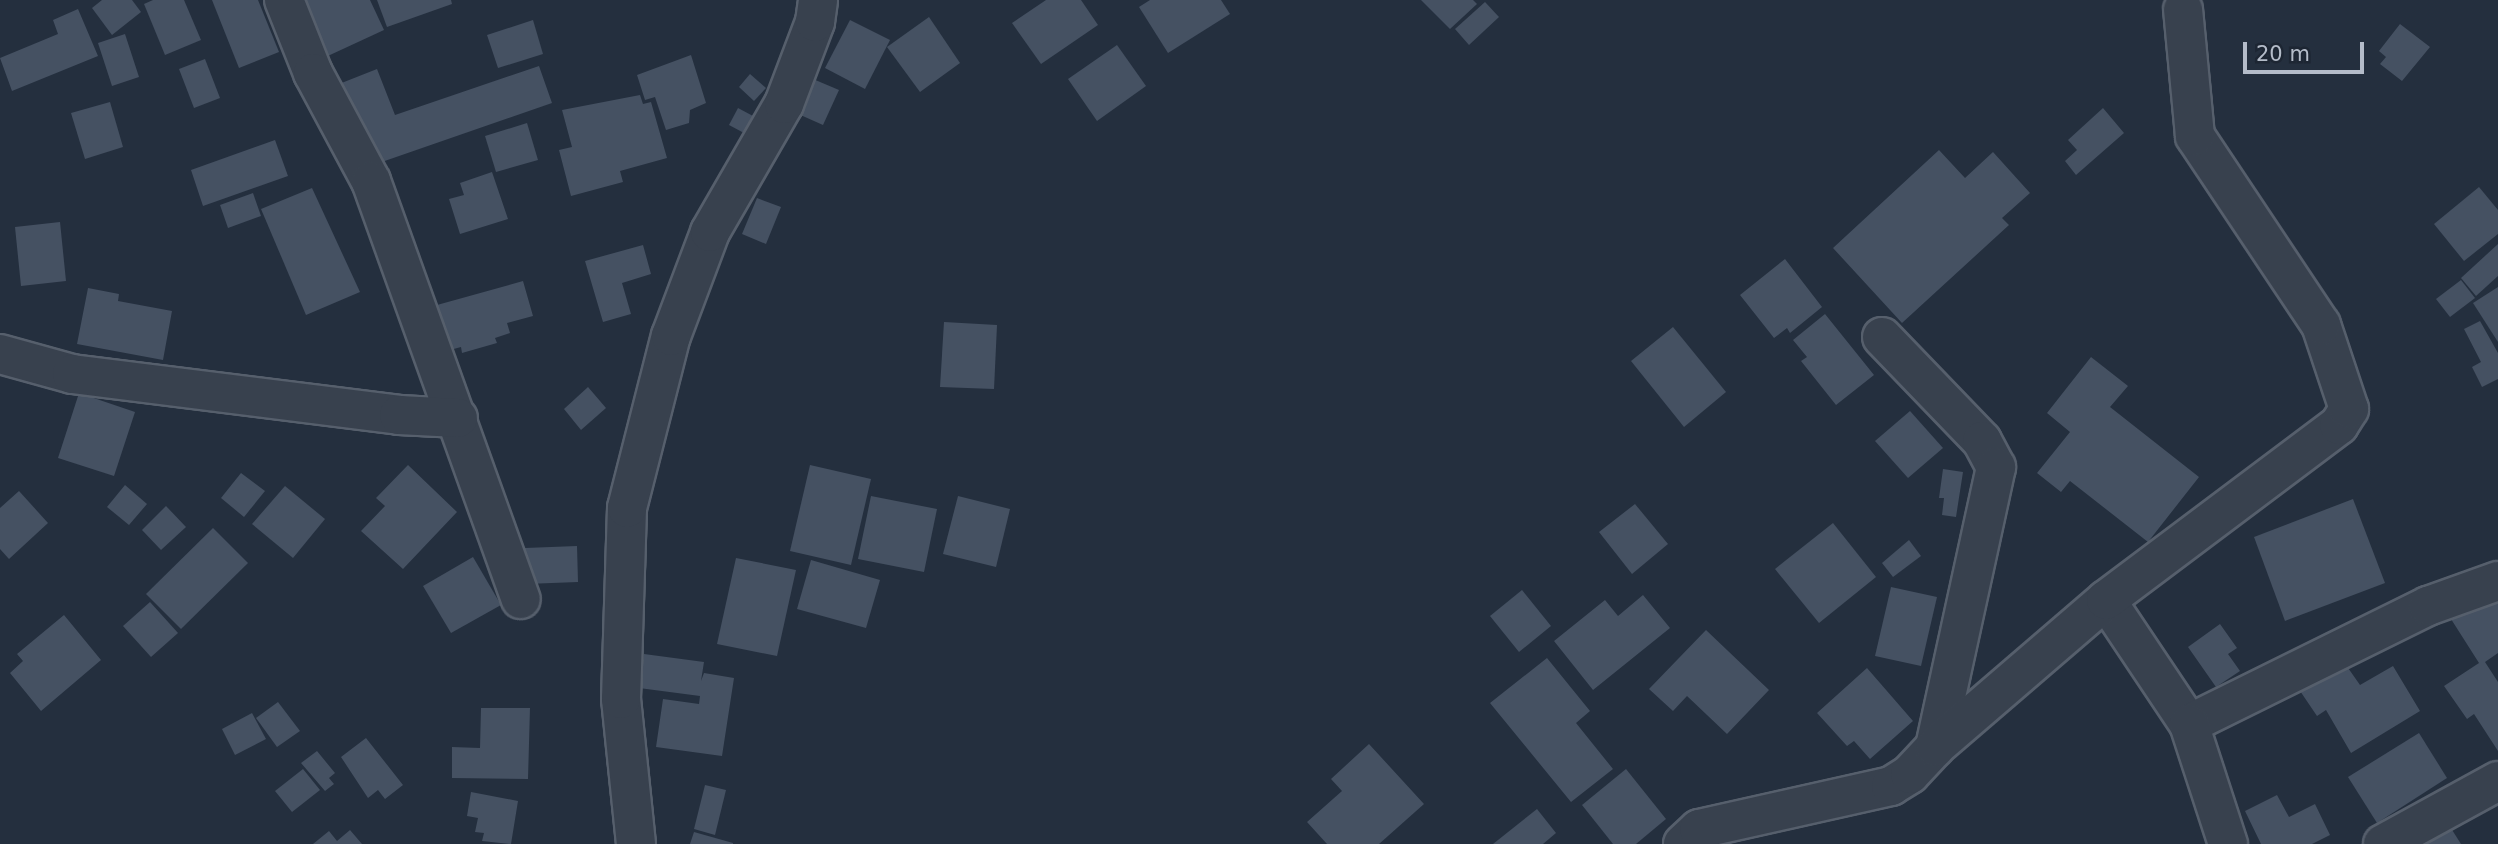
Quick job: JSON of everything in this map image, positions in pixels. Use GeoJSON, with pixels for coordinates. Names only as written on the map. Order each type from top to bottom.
{"type":"FeatureCollection","features":[{"type":"Feature","properties":{"kind":"street"},"geometry":{"type":"LineString","coordinates":[[284,0],[313,73],[371,181],[521,600]]}},
{"type":"Feature","properties":{"kind":"street"},"geometry":{"type":"LineString","coordinates":[[636,844],[621,699],[626,508],[671,336],[710,232],[784,104],[815,22],[818,0]]}},
{"type":"Feature","properties":{"kind":"street"},"geometry":{"type":"LineString","coordinates":[[1683,844],[1699,829],[1891,786],[1910,774],[1935,747],[2106,600],[2339,425],[2349,409],[2321,325],[2194,136],[2183,9]]}},
{"type":"Feature","properties":{"kind":"street"},"geometry":{"type":"LineString","coordinates":[[1882,337],[1982,441],[1996,467],[1935,747]]}},
{"type":"Feature","properties":{"kind":"street"},"geometry":{"type":"LineString","coordinates":[[0,354],[72,374],[399,415],[458,418]]}},
{"type":"Feature","properties":{"kind":"street"},"geometry":{"type":"LineString","coordinates":[[2189,724],[2428,606],[2498,581]]}},
{"type":"Feature","properties":{"kind":"street"},"geometry":{"type":"LineString","coordinates":[[2106,600],[2189,724],[2228,844]]}},
{"type":"Feature","properties":{"kind":"street"},"geometry":{"type":"LineString","coordinates":[[2382,844],[2498,781]]}},
{"type":"Feature","properties":{"kind":"building"},"geometry":{"type":"Polygon","coordinates":[[[102,0],[132,0],[141,12],[112,35],[92,8],[102,0]]]}},
{"type":"Feature","properties":{"kind":"building"},"geometry":{"type":"Polygon","coordinates":[[[153,0],[184,0],[201,40],[165,55],[144,4],[153,0]]]}},
{"type":"Feature","properties":{"kind":"building"},"geometry":{"type":"Polygon","coordinates":[[[212,0],[258,0],[279,52],[239,68],[212,0]]]}},
{"type":"Feature","properties":{"kind":"building"},"geometry":{"type":"Polygon","coordinates":[[[289,0],[370,0],[384,30],[317,61],[289,0]]]}},
{"type":"Feature","properties":{"kind":"building"},"geometry":{"type":"Polygon","coordinates":[[[377,0],[451,0],[452,4],[387,27],[377,0]]]}},
{"type":"Feature","properties":{"kind":"building"},"geometry":{"type":"Polygon","coordinates":[[[1046,0],[1081,0],[1098,25],[1041,64],[1012,23],[1046,0]]]}},
{"type":"Feature","properties":{"kind":"building"},"geometry":{"type":"Polygon","coordinates":[[[1150,0],[1221,0],[1230,14],[1168,53],[1139,7],[1150,0]]]}},
{"type":"Feature","properties":{"kind":"building"},"geometry":{"type":"Polygon","coordinates":[[[1421,0],[1473,0],[1477,4],[1450,29],[1421,0]]]}},
{"type":"Feature","properties":{"kind":"building"},"geometry":{"type":"Polygon","coordinates":[[[1485,2],[1499,17],[1469,45],[1455,29],[1485,2]]]}},
{"type":"Feature","properties":{"kind":"building"},"geometry":{"type":"Polygon","coordinates":[[[78,9],[98,56],[12,91],[0,58],[58,34],[53,20],[78,9]]]}},
{"type":"Feature","properties":{"kind":"building"},"geometry":{"type":"Polygon","coordinates":[[[929,17],[960,63],[920,92],[887,47],[929,17]]]}},
{"type":"Feature","properties":{"kind":"building"},"geometry":{"type":"Polygon","coordinates":[[[533,20],[543,54],[498,68],[487,35],[533,20]]]}},
{"type":"Feature","properties":{"kind":"building"},"geometry":{"type":"Polygon","coordinates":[[[850,20],[890,40],[865,89],[825,68],[850,20]]]}},
{"type":"Feature","properties":{"kind":"building"},"geometry":{"type":"Polygon","coordinates":[[[2400,24],[2430,47],[2402,81],[2380,64],[2386,57],[2379,51],[2400,24]]]}},
{"type":"Feature","properties":{"kind":"building"},"geometry":{"type":"Polygon","coordinates":[[[125,34],[139,77],[112,86],[98,43],[125,34]]]}},
{"type":"Feature","properties":{"kind":"building"},"geometry":{"type":"Polygon","coordinates":[[[1117,45],[1146,86],[1097,121],[1068,79],[1117,45]]]}},
{"type":"Feature","properties":{"kind":"building"},"geometry":{"type":"Polygon","coordinates":[[[691,55],[706,103],[690,110],[689,123],[666,130],[655,97],[645,100],[637,75],[691,55]]]}},
{"type":"Feature","properties":{"kind":"building"},"geometry":{"type":"Polygon","coordinates":[[[205,59],[220,98],[194,108],[179,69],[205,59]]]}},
{"type":"Feature","properties":{"kind":"building"},"geometry":{"type":"Polygon","coordinates":[[[539,66],[552,103],[376,164],[339,84],[377,69],[395,115],[539,66]]]}},
{"type":"Feature","properties":{"kind":"building"},"geometry":{"type":"Polygon","coordinates":[[[750,74],[766,88],[754,101],[739,87],[750,74]]]}},
{"type":"Feature","properties":{"kind":"building"},"geometry":{"type":"Polygon","coordinates":[[[813,79],[839,90],[823,125],[796,113],[813,79]]]}},
{"type":"Feature","properties":{"kind":"building"},"geometry":{"type":"Polygon","coordinates":[[[640,95],[643,104],[651,102],[667,158],[620,171],[623,182],[571,196],[559,150],[572,147],[562,110],[640,95]]]}},
{"type":"Feature","properties":{"kind":"building"},"geometry":{"type":"Polygon","coordinates":[[[110,102],[123,147],[85,159],[71,113],[110,102]]]}},
{"type":"Feature","properties":{"kind":"building"},"geometry":{"type":"Polygon","coordinates":[[[738,108],[753,116],[744,133],[729,125],[738,108]]]}},
{"type":"Feature","properties":{"kind":"building"},"geometry":{"type":"Polygon","coordinates":[[[2103,108],[2124,133],[2076,175],[2065,161],[2077,150],[2068,140],[2103,108]]]}},
{"type":"Feature","properties":{"kind":"building"},"geometry":{"type":"Polygon","coordinates":[[[527,123],[538,160],[496,172],[485,136],[527,123]]]}},
{"type":"Feature","properties":{"kind":"building"},"geometry":{"type":"Polygon","coordinates":[[[275,140],[288,176],[203,206],[191,170],[275,140]]]}},
{"type":"Feature","properties":{"kind":"building"},"geometry":{"type":"Polygon","coordinates":[[[1939,150],[1965,178],[1993,152],[2030,193],[2002,218],[2009,225],[1902,323],[1833,248],[1939,150]]]}},
{"type":"Feature","properties":{"kind":"building"},"geometry":{"type":"Polygon","coordinates":[[[492,172],[508,219],[460,234],[449,199],[464,195],[460,183],[492,172]]]}},
{"type":"Feature","properties":{"kind":"building"},"geometry":{"type":"Polygon","coordinates":[[[2479,187],[2498,210],[2498,234],[2464,261],[2434,224],[2479,187]]]}},
{"type":"Feature","properties":{"kind":"building"},"geometry":{"type":"Polygon","coordinates":[[[312,188],[360,292],[306,315],[261,209],[312,188]]]}},
{"type":"Feature","properties":{"kind":"building"},"geometry":{"type":"Polygon","coordinates":[[[253,193],[261,216],[228,228],[220,205],[253,193]]]}},
{"type":"Feature","properties":{"kind":"building"},"geometry":{"type":"Polygon","coordinates":[[[757,198],[781,207],[766,244],[742,234],[757,198]]]}},
{"type":"Feature","properties":{"kind":"building"},"geometry":{"type":"Polygon","coordinates":[[[60,222],[66,281],[21,286],[15,227],[60,222]]]}},
{"type":"Feature","properties":{"kind":"building"},"geometry":{"type":"Polygon","coordinates":[[[2498,244],[2498,276],[2476,296],[2461,278],[2498,244]]]}},
{"type":"Feature","properties":{"kind":"building"},"geometry":{"type":"Polygon","coordinates":[[[643,245],[651,274],[622,283],[631,314],[603,322],[585,261],[643,245]]]}},
{"type":"Feature","properties":{"kind":"building"},"geometry":{"type":"Polygon","coordinates":[[[1785,259],[1822,307],[1790,333],[1787,328],[1774,338],[1740,295],[1785,259]]]}},
{"type":"Feature","properties":{"kind":"building"},"geometry":{"type":"Polygon","coordinates":[[[2461,280],[2475,298],[2450,317],[2436,299],[2461,280]]]}},
{"type":"Feature","properties":{"kind":"building"},"geometry":{"type":"Polygon","coordinates":[[[523,281],[533,316],[507,323],[510,333],[495,338],[497,343],[462,353],[461,347],[450,350],[437,305],[523,281]]]}},
{"type":"Feature","properties":{"kind":"building"},"geometry":{"type":"Polygon","coordinates":[[[2498,287],[2498,342],[2473,303],[2498,287]]]}},
{"type":"Feature","properties":{"kind":"building"},"geometry":{"type":"Polygon","coordinates":[[[88,288],[119,294],[118,301],[172,311],[163,360],[77,344],[88,288]]]}},
{"type":"Feature","properties":{"kind":"building"},"geometry":{"type":"Polygon","coordinates":[[[1825,314],[1874,375],[1836,405],[1801,361],[1807,357],[1793,340],[1825,314]]]}},
{"type":"Feature","properties":{"kind":"building"},"geometry":{"type":"Polygon","coordinates":[[[2480,321],[2498,353],[2498,379],[2482,387],[2472,367],[2481,362],[2464,329],[2480,321]]]}},
{"type":"Feature","properties":{"kind":"building"},"geometry":{"type":"Polygon","coordinates":[[[944,322],[997,325],[994,389],[940,387],[944,322]]]}},
{"type":"Feature","properties":{"kind":"building"},"geometry":{"type":"Polygon","coordinates":[[[1673,327],[1726,392],[1684,427],[1631,361],[1673,327]]]}},
{"type":"Feature","properties":{"kind":"building"},"geometry":{"type":"Polygon","coordinates":[[[2091,357],[2128,386],[2110,407],[2199,477],[2148,542],[2070,481],[2061,492],[2037,473],[2070,432],[2047,413],[2091,357]]]}},
{"type":"Feature","properties":{"kind":"building"},"geometry":{"type":"Polygon","coordinates":[[[588,387],[606,408],[581,430],[564,409],[588,387]]]}},
{"type":"Feature","properties":{"kind":"building"},"geometry":{"type":"Polygon","coordinates":[[[79,393],[135,412],[114,476],[58,458],[79,393]]]}},
{"type":"Feature","properties":{"kind":"building"},"geometry":{"type":"Polygon","coordinates":[[[1910,411],[1943,448],[1908,478],[1875,441],[1910,411]]]}},
{"type":"Feature","properties":{"kind":"building"},"geometry":{"type":"Polygon","coordinates":[[[408,465],[457,512],[403,569],[361,531],[385,506],[376,498],[408,465]]]}},
{"type":"Feature","properties":{"kind":"building"},"geometry":{"type":"Polygon","coordinates":[[[810,465],[871,479],[851,565],[790,551],[810,465]]]}},
{"type":"Feature","properties":{"kind":"building"},"geometry":{"type":"Polygon","coordinates":[[[1943,469],[1963,472],[1956,517],[1942,515],[1944,498],[1939,498],[1943,469]]]}},
{"type":"Feature","properties":{"kind":"building"},"geometry":{"type":"Polygon","coordinates":[[[241,473],[265,491],[244,517],[221,498],[241,473]]]}},
{"type":"Feature","properties":{"kind":"building"},"geometry":{"type":"Polygon","coordinates":[[[125,485],[147,504],[129,525],[107,507],[125,485]]]}},
{"type":"Feature","properties":{"kind":"building"},"geometry":{"type":"Polygon","coordinates":[[[285,486],[325,519],[293,558],[252,524],[285,486]]]}},
{"type":"Feature","properties":{"kind":"building"},"geometry":{"type":"Polygon","coordinates":[[[19,491],[48,523],[9,559],[0,549],[0,508],[19,491]]]}},
{"type":"Feature","properties":{"kind":"building"},"geometry":{"type":"Polygon","coordinates":[[[871,496],[937,509],[924,572],[858,559],[871,496]]]}},
{"type":"Feature","properties":{"kind":"building"},"geometry":{"type":"Polygon","coordinates":[[[958,496],[1010,509],[996,567],[943,554],[958,496]]]}},
{"type":"Feature","properties":{"kind":"building"},"geometry":{"type":"Polygon","coordinates":[[[2353,499],[2385,583],[2285,621],[2254,537],[2353,499]]]}},
{"type":"Feature","properties":{"kind":"building"},"geometry":{"type":"Polygon","coordinates":[[[1635,504],[1668,544],[1632,574],[1599,532],[1635,504]]]}},
{"type":"Feature","properties":{"kind":"building"},"geometry":{"type":"Polygon","coordinates":[[[166,506],[186,527],[161,550],[142,530],[166,506]]]}},
{"type":"Feature","properties":{"kind":"building"},"geometry":{"type":"Polygon","coordinates":[[[1833,523],[1876,577],[1819,623],[1775,569],[1833,523]]]}},
{"type":"Feature","properties":{"kind":"building"},"geometry":{"type":"Polygon","coordinates":[[[213,528],[248,563],[181,629],[146,594],[213,528]]]}},
{"type":"Feature","properties":{"kind":"building"},"geometry":{"type":"Polygon","coordinates":[[[1909,540],[1921,556],[1893,577],[1882,563],[1909,540]]]}},
{"type":"Feature","properties":{"kind":"building"},"geometry":{"type":"Polygon","coordinates":[[[577,546],[578,582],[526,584],[525,548],[577,546]]]}},
{"type":"Feature","properties":{"kind":"building"},"geometry":{"type":"Polygon","coordinates":[[[473,557],[501,605],[451,633],[423,586],[473,557]]]}},
{"type":"Feature","properties":{"kind":"building"},"geometry":{"type":"Polygon","coordinates":[[[736,558],[796,570],[777,656],[717,644],[736,558]]]}},
{"type":"Feature","properties":{"kind":"building"},"geometry":{"type":"Polygon","coordinates":[[[811,560],[880,580],[866,628],[797,609],[811,560]]]}},
{"type":"Feature","properties":{"kind":"building"},"geometry":{"type":"Polygon","coordinates":[[[1891,587],[1937,597],[1921,666],[1875,656],[1891,587]]]}},
{"type":"Feature","properties":{"kind":"building"},"geometry":{"type":"Polygon","coordinates":[[[1522,590],[1551,626],[1519,652],[1490,616],[1522,590]]]}},
{"type":"Feature","properties":{"kind":"building"},"geometry":{"type":"Polygon","coordinates":[[[2498,590],[2498,653],[2485,662],[2498,682],[2498,751],[2474,714],[2467,719],[2444,686],[2479,663],[2451,619],[2498,590]]]}},
{"type":"Feature","properties":{"kind":"building"},"geometry":{"type":"Polygon","coordinates":[[[1643,595],[1670,628],[1593,690],[1554,641],[1605,600],[1618,616],[1643,595]]]}},
{"type":"Feature","properties":{"kind":"building"},"geometry":{"type":"Polygon","coordinates":[[[150,602],[178,633],[151,657],[123,626],[150,602]]]}},
{"type":"Feature","properties":{"kind":"building"},"geometry":{"type":"Polygon","coordinates":[[[64,615],[101,660],[41,711],[10,673],[23,661],[17,654],[64,615]]]}},
{"type":"Feature","properties":{"kind":"building"},"geometry":{"type":"Polygon","coordinates":[[[2220,624],[2237,648],[2228,654],[2240,671],[2216,687],[2188,647],[2220,624]]]}},
{"type":"Feature","properties":{"kind":"building"},"geometry":{"type":"Polygon","coordinates":[[[1706,630],[1769,690],[1727,734],[1687,696],[1673,711],[1649,689],[1706,630]]]}},
{"type":"Feature","properties":{"kind":"building"},"geometry":{"type":"Polygon","coordinates":[[[644,654],[704,662],[701,681],[704,673],[734,678],[722,756],[656,747],[663,699],[699,704],[700,696],[639,688],[644,654]]]}},
{"type":"Feature","properties":{"kind":"building"},"geometry":{"type":"Polygon","coordinates":[[[2339,655],[2360,685],[2393,666],[2420,711],[2351,753],[2326,710],[2317,716],[2296,685],[2339,655]]]}},
{"type":"Feature","properties":{"kind":"building"},"geometry":{"type":"Polygon","coordinates":[[[1547,658],[1590,711],[1576,723],[1613,769],[1571,802],[1490,703],[1547,658]]]}},
{"type":"Feature","properties":{"kind":"building"},"geometry":{"type":"Polygon","coordinates":[[[1867,668],[1913,721],[1870,759],[1854,741],[1847,746],[1817,713],[1867,668]]]}},
{"type":"Feature","properties":{"kind":"building"},"geometry":{"type":"Polygon","coordinates":[[[278,702],[300,731],[277,747],[256,718],[278,702]]]}},
{"type":"Feature","properties":{"kind":"building"},"geometry":{"type":"Polygon","coordinates":[[[481,708],[530,708],[528,779],[452,778],[452,747],[480,748],[481,708]]]}},
{"type":"Feature","properties":{"kind":"building"},"geometry":{"type":"Polygon","coordinates":[[[252,713],[266,739],[235,755],[222,729],[252,713]]]}},
{"type":"Feature","properties":{"kind":"building"},"geometry":{"type":"Polygon","coordinates":[[[2419,733],[2447,778],[2377,823],[2348,777],[2419,733]]]}},
{"type":"Feature","properties":{"kind":"building"},"geometry":{"type":"Polygon","coordinates":[[[366,738],[403,785],[385,799],[378,790],[368,798],[341,757],[366,738]]]}},
{"type":"Feature","properties":{"kind":"building"},"geometry":{"type":"Polygon","coordinates":[[[1369,744],[1424,804],[1379,844],[1327,844],[1307,822],[1342,791],[1331,779],[1369,744]]]}},
{"type":"Feature","properties":{"kind":"building"},"geometry":{"type":"Polygon","coordinates":[[[317,751],[335,773],[329,778],[334,784],[325,791],[301,763],[317,751]]]}},
{"type":"Feature","properties":{"kind":"building"},"geometry":{"type":"Polygon","coordinates":[[[303,769],[320,790],[292,812],[275,791],[303,769]]]}},
{"type":"Feature","properties":{"kind":"building"},"geometry":{"type":"Polygon","coordinates":[[[1626,769],[1666,819],[1636,844],[1613,844],[1582,805],[1626,769]]]}},
{"type":"Feature","properties":{"kind":"building"},"geometry":{"type":"Polygon","coordinates":[[[705,785],[726,790],[715,835],[694,829],[705,785]]]}},
{"type":"Feature","properties":{"kind":"building"},"geometry":{"type":"Polygon","coordinates":[[[471,792],[518,801],[511,844],[482,841],[484,833],[475,832],[478,818],[467,816],[471,792]]]}},
{"type":"Feature","properties":{"kind":"building"},"geometry":{"type":"Polygon","coordinates":[[[2277,795],[2289,817],[2315,804],[2330,835],[2312,844],[2261,844],[2245,811],[2277,795]]]}},
{"type":"Feature","properties":{"kind":"building"},"geometry":{"type":"Polygon","coordinates":[[[1537,809],[1556,833],[1543,844],[1493,844],[1537,809]]]}},
{"type":"Feature","properties":{"kind":"building"},"geometry":{"type":"Polygon","coordinates":[[[2447,822],[2461,844],[2414,844],[2447,822]]]}},
{"type":"Feature","properties":{"kind":"building"},"geometry":{"type":"Polygon","coordinates":[[[350,830],[362,844],[313,844],[329,831],[337,841],[350,830]]]}},
{"type":"Feature","properties":{"kind":"building"},"geometry":{"type":"Polygon","coordinates":[[[694,832],[733,843],[733,844],[690,844],[694,832]]]}}]}
